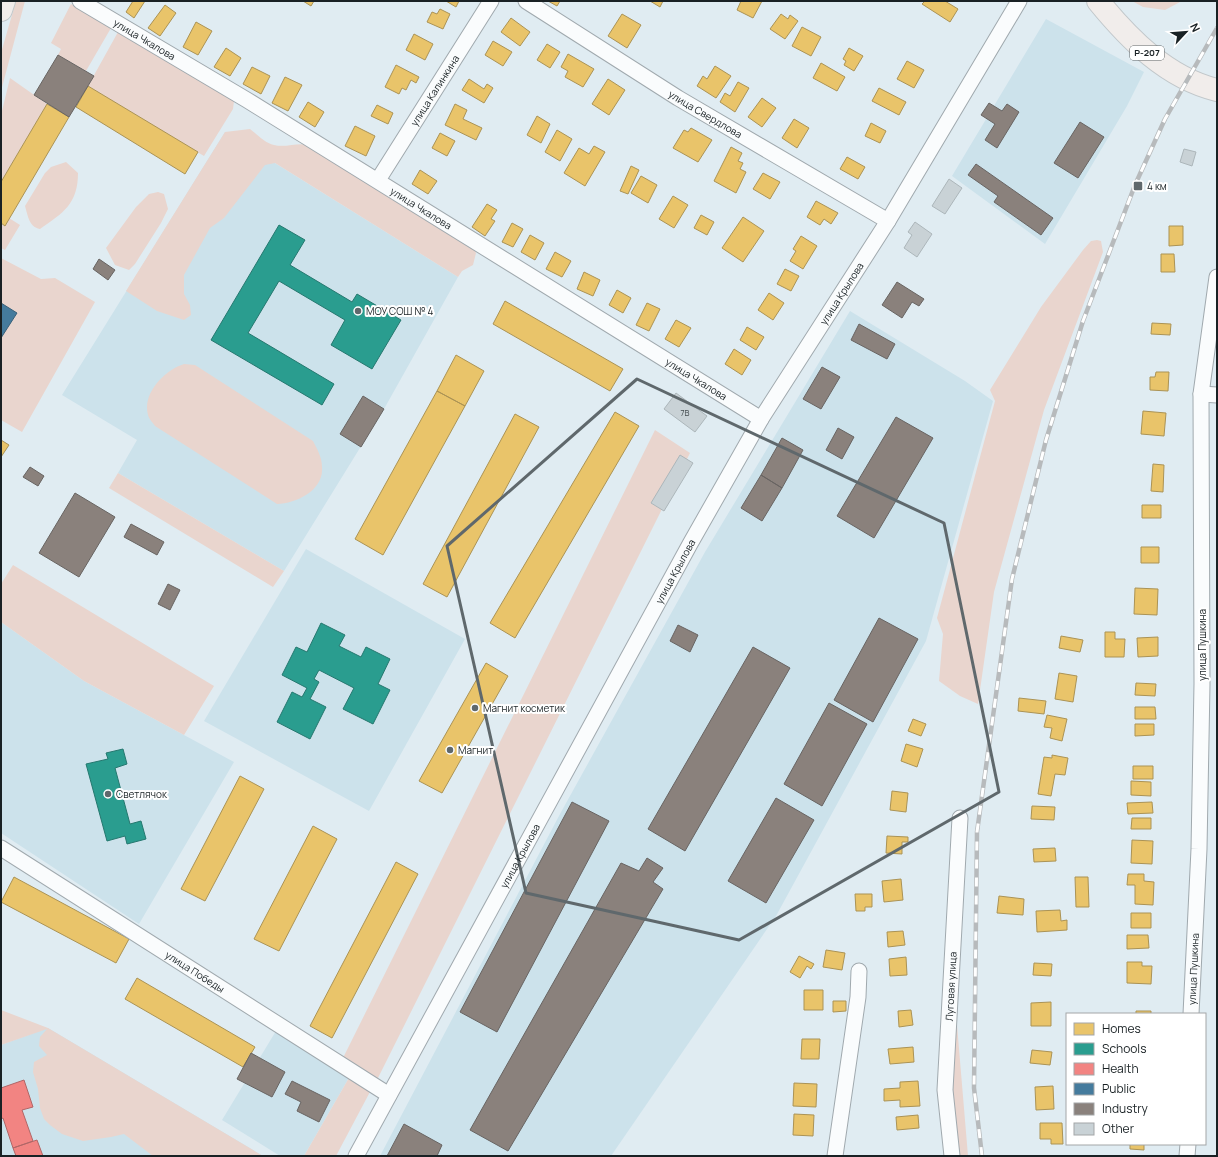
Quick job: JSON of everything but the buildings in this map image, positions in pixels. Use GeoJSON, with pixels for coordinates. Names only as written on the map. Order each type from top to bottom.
{"type":"FeatureCollection","features":[{"type":"Feature","properties":{"kind":"main road"},"geometry":{"type":"LineString","coordinates":[[1,10],[4,1]]}},
{"type":"Feature","properties":{"kind":"main road","name":"Р-207"},"geometry":{"type":"LineString","coordinates":[[1098,1],[1137,45],[1160,63],[1214,89]]}},
{"type":"Feature","properties":{"kind":"street","name":"улица Чкалова"},"geometry":{"type":"LineString","coordinates":[[80,1],[378,180],[761,418]]}},
{"type":"Feature","properties":{"kind":"street","name":"улица Калинкина"},"geometry":{"type":"LineString","coordinates":[[378,180],[491,1]]}},
{"type":"Feature","properties":{"kind":"street","name":"улица Свердлова"},"geometry":{"type":"LineString","coordinates":[[526,1],[646,79],[888,220]]}},
{"type":"Feature","properties":{"kind":"street","name":"улица Крылова"},"geometry":{"type":"LineString","coordinates":[[356,1156],[690,544],[761,418],[888,220],[1019,1]]}},
{"type":"Feature","properties":{"kind":"street","name":"улица Пушкина"},"geometry":{"type":"LineString","coordinates":[[1191,1013],[1199,849],[1202,684],[1201,394],[1217,277]]}},
{"type":"Feature","properties":{"kind":"street"},"geometry":{"type":"LineString","coordinates":[[1201,394],[1217,395]]}},
{"type":"Feature","properties":{"kind":"street","name":"Луговая улица"},"geometry":{"type":"LineString","coordinates":[[952,1156],[945,1090],[960,818]]}},
{"type":"Feature","properties":{"kind":"street","name":"улица Победы"},"geometry":{"type":"LineString","coordinates":[[1,848],[170,957],[389,1094]]}},
{"type":"Feature","properties":{"kind":"street"},"geometry":{"type":"LineString","coordinates":[[835,1156],[858,997],[859,971]]}},
{"type":"Feature","properties":{"kind":"street"},"geometry":{"type":"LineString","coordinates":[[1187,1156],[1188,1145]]}},
{"type":"Feature","properties":{"kind":"highlighted area"},"geometry":{"type":"Polygon","coordinates":[[[637,379],[944,523],[999,792],[739,940],[526,893],[447,546],[637,379]]]}},
{"type":"Feature","properties":{"kind":"shaded area"},"geometry":{"type":"Polygon","coordinates":[[[16,1],[25,1],[1,91],[1,53],[16,1]]]}},
{"type":"Feature","properties":{"kind":"shaded area"},"geometry":{"type":"Polygon","coordinates":[[[1132,1],[1182,1],[1165,10],[1143,7],[1132,1]]]}},
{"type":"Feature","properties":{"kind":"shaded area"},"geometry":{"type":"Polygon","coordinates":[[[71,4],[111,28],[86,71],[58,55],[61,49],[51,43],[71,4]]]}},
{"type":"Feature","properties":{"kind":"shaded area"},"geometry":{"type":"Polygon","coordinates":[[[1046,19],[1144,72],[1127,106],[1045,244],[952,176],[1046,19]]]}},
{"type":"Feature","properties":{"kind":"shaded area"},"geometry":{"type":"Polygon","coordinates":[[[118,32],[227,94],[234,101],[233,109],[204,156],[88,86],[118,32]]]}},
{"type":"Feature","properties":{"kind":"shaded area"},"geometry":{"type":"Polygon","coordinates":[[[10,78],[47,104],[1,182],[1,115],[10,78]]]}},
{"type":"Feature","properties":{"kind":"shaded area"},"geometry":{"type":"Polygon","coordinates":[[[250,129],[265,141],[274,145],[309,145],[473,248],[476,253],[473,265],[462,271],[458,277],[275,163],[265,165],[224,218],[210,228],[184,275],[184,294],[190,305],[191,315],[184,320],[157,311],[126,291],[225,132],[250,129]]]}},
{"type":"Feature","properties":{"kind":"shaded area"},"geometry":{"type":"Polygon","coordinates":[[[225,132],[458,277],[384,409],[284,571],[118,473],[137,440],[62,395],[225,132]]]}},
{"type":"Feature","properties":{"kind":"shaded area"},"geometry":{"type":"Polygon","coordinates":[[[66,162],[78,173],[75,193],[72,200],[68,207],[56,218],[40,229],[36,228],[31,223],[25,206],[45,173],[51,167],[66,162]]]}},
{"type":"Feature","properties":{"kind":"shaded area"},"geometry":{"type":"Polygon","coordinates":[[[158,192],[164,194],[168,209],[161,223],[135,264],[129,270],[115,265],[106,248],[136,207],[149,194],[158,192]]]}},
{"type":"Feature","properties":{"kind":"shaded area"},"geometry":{"type":"Polygon","coordinates":[[[9,218],[20,225],[5,250],[1,248],[1,223],[5,226],[9,218]]]}},
{"type":"Feature","properties":{"kind":"shaded area"},"geometry":{"type":"Polygon","coordinates":[[[1091,241],[1101,241],[1103,252],[1044,410],[994,592],[978,704],[960,696],[939,681],[943,634],[937,618],[995,401],[990,390],[1041,307],[1083,250],[1091,241]]]}},
{"type":"Feature","properties":{"kind":"shaded area"},"geometry":{"type":"Polygon","coordinates":[[[1,258],[41,279],[55,278],[95,302],[22,432],[1,420],[1,258]]]}},
{"type":"Feature","properties":{"kind":"shaded area"},"geometry":{"type":"Polygon","coordinates":[[[850,311],[965,381],[993,401],[926,641],[776,916],[611,1156],[380,1156],[560,814],[705,552],[850,311]]]}},
{"type":"Feature","properties":{"kind":"shaded area"},"geometry":{"type":"Polygon","coordinates":[[[184,364],[195,365],[313,441],[318,450],[322,463],[319,482],[314,489],[301,498],[277,504],[155,426],[149,416],[147,407],[148,399],[152,391],[163,377],[170,371],[184,364]]]}},
{"type":"Feature","properties":{"kind":"shaded area"},"geometry":{"type":"Polygon","coordinates":[[[655,430],[690,453],[377,1080],[343,1058],[655,430]]]}},
{"type":"Feature","properties":{"kind":"shaded area"},"geometry":{"type":"Polygon","coordinates":[[[118,473],[284,571],[273,587],[109,488],[118,473]]]}},
{"type":"Feature","properties":{"kind":"shaded area"},"geometry":{"type":"Polygon","coordinates":[[[306,549],[465,639],[369,811],[204,721],[306,549]]]}},
{"type":"Feature","properties":{"kind":"shaded area"},"geometry":{"type":"Polygon","coordinates":[[[13,565],[214,686],[184,735],[84,681],[1,622],[1,584],[13,565]]]}},
{"type":"Feature","properties":{"kind":"shaded area"},"geometry":{"type":"Polygon","coordinates":[[[1,622],[84,681],[234,762],[139,924],[1,833],[1,622]]]}},
{"type":"Feature","properties":{"kind":"shaded area"},"geometry":{"type":"Polygon","coordinates":[[[1,1010],[48,1028],[263,1156],[153,1156],[124,1134],[83,1141],[62,1134],[44,1119],[40,1108],[38,1089],[33,1072],[34,1062],[47,1055],[39,1046],[40,1037],[47,1029],[1,1045],[1,1010]]]}},
{"type":"Feature","properties":{"kind":"shaded area"},"geometry":{"type":"Polygon","coordinates":[[[956,1013],[968,1156],[957,1156],[952,1088],[956,1013]]]}},
{"type":"Feature","properties":{"kind":"shaded area"},"geometry":{"type":"Polygon","coordinates":[[[48,1028],[263,1156],[1,1156],[1,1045],[48,1028]]]}},
{"type":"Feature","properties":{"kind":"shaded area"},"geometry":{"type":"Polygon","coordinates":[[[276,1031],[350,1076],[304,1156],[280,1156],[222,1120],[276,1031]]]}},
{"type":"Feature","properties":{"kind":"shaded area"},"geometry":{"type":"Polygon","coordinates":[[[350,1076],[371,1090],[336,1156],[304,1156],[350,1076]]]}},
{"type":"Feature","properties":{"kind":"railway"},"geometry":{"type":"LineString","coordinates":[[982,1156],[974,1088],[977,832],[1012,579],[1046,440],[1083,321],[1135,185],[1165,119],[1217,28]]}},
{"type":"Feature","properties":{"kind":"place","name":"4 км"},"geometry":{"type":"Point","coordinates":[1138,186]}},
{"type":"Feature","properties":{"kind":"place","name":"МОУ СОШ № 4"},"geometry":{"type":"Point","coordinates":[358,311]}},
{"type":"Feature","properties":{"kind":"place","name":"Магнит косметик"},"geometry":{"type":"Point","coordinates":[475,708]}},
{"type":"Feature","properties":{"kind":"place","name":"Магнит"},"geometry":{"type":"Point","coordinates":[450,750]}},
{"type":"Feature","properties":{"kind":"place","name":"Светлячок"},"geometry":{"type":"Point","coordinates":[108,794]}}]}
